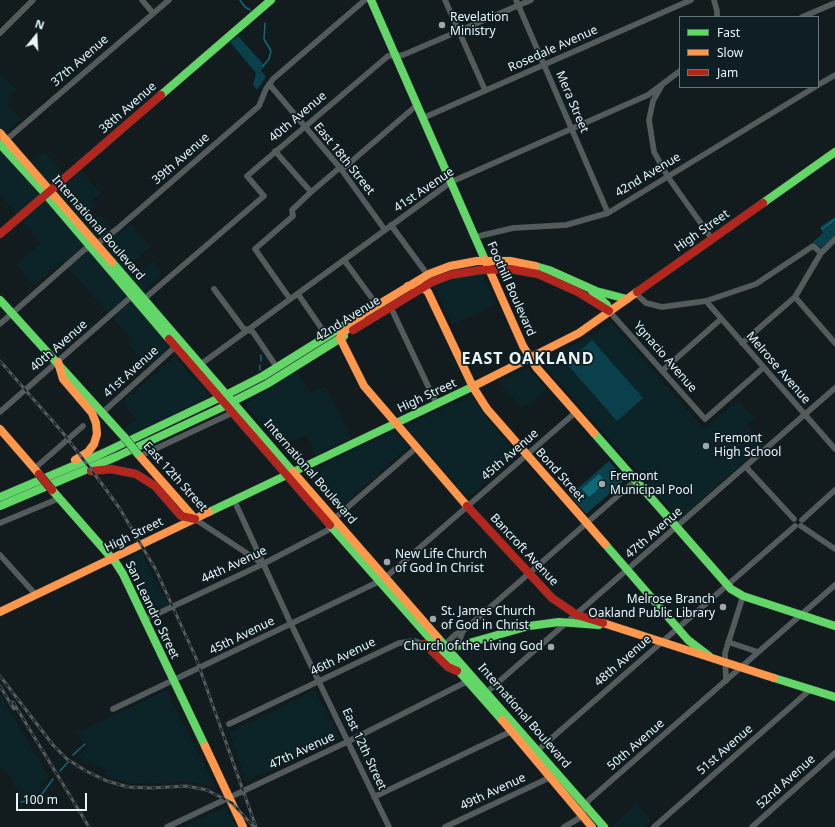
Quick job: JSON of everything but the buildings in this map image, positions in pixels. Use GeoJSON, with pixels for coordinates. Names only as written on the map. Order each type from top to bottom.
{"type":"FeatureCollection","features":[{"type":"Feature","properties":{"kind":"main road","name":"38th Avenue"},"geometry":{"type":"LineString","coordinates":[[0,234],[271,0]]}},
{"type":"Feature","properties":{"kind":"main road","name":"Foothill Boulevard"},"geometry":{"type":"LineString","coordinates":[[371,0],[486,260],[489,270],[530,358],[727,585],[743,596],[835,626]]}},
{"type":"Feature","properties":{"kind":"main road","name":"International Boulevard"},"geometry":{"type":"LineString","coordinates":[[0,132],[2,143],[47,192],[225,406],[334,519],[383,579],[487,692],[604,827]]}},
{"type":"Feature","properties":{"kind":"main road","name":"High Street"},"geometry":{"type":"LineString","coordinates":[[0,612],[290,473],[437,405],[579,333],[835,152]]}},
{"type":"Feature","properties":{"kind":"main road","name":"International Boulevard"},"geometry":{"type":"LineString","coordinates":[[92,246],[144,299],[227,394],[332,528],[383,579]]}},
{"type":"Feature","properties":{"kind":"main road","name":"42nd Avenue"},"geometry":{"type":"LineString","coordinates":[[29,484],[144,434],[263,376],[408,286],[440,270],[460,264],[486,260],[510,261],[549,270],[581,285]]}},
{"type":"Feature","properties":{"kind":"main road","name":"42nd Avenue"},"geometry":{"type":"LineString","coordinates":[[31,493],[132,449],[233,402],[272,381],[424,287],[450,275],[472,271],[519,270],[547,277],[585,295],[609,311]]}},
{"type":"Feature","properties":{"kind":"main road"},"geometry":{"type":"LineString","coordinates":[[408,286],[418,284],[424,287]]}},
{"type":"Feature","properties":{"kind":"main road"},"geometry":{"type":"LineString","coordinates":[[581,285],[603,293],[627,298]]}},
{"type":"Feature","properties":{"kind":"main road"},"geometry":{"type":"LineString","coordinates":[[581,285],[602,299],[609,308],[609,311]]}},
{"type":"Feature","properties":{"kind":"main road","name":"Bond Street"},"geometry":{"type":"LineString","coordinates":[[424,287],[428,292],[474,387],[486,408],[526,455],[587,522],[627,571],[688,640],[710,657]]}},
{"type":"Feature","properties":{"kind":"main road","name":"East 12th Street"},"geometry":{"type":"LineString","coordinates":[[0,300],[42,348],[58,362],[195,519]]}},
{"type":"Feature","properties":{"kind":"main road"},"geometry":{"type":"LineString","coordinates":[[340,338],[342,333],[356,323],[362,314]]}},
{"type":"Feature","properties":{"kind":"main road","name":"Bancroft Avenue"},"geometry":{"type":"LineString","coordinates":[[340,338],[364,386],[395,424],[528,575],[552,598],[578,615],[835,698]]}},
{"type":"Feature","properties":{"kind":"main road"},"geometry":{"type":"LineString","coordinates":[[0,496],[29,484],[84,455],[91,448],[96,439],[97,429],[95,418],[63,379],[58,362]]}},
{"type":"Feature","properties":{"kind":"main road","name":"San Leandro Street"},"geometry":{"type":"LineString","coordinates":[[0,429],[113,559],[123,574],[244,827]]}},
{"type":"Feature","properties":{"kind":"main road"},"geometry":{"type":"LineString","coordinates":[[0,506],[92,471],[104,469],[136,474],[149,481],[181,516],[195,519]]}},
{"type":"Feature","properties":{"kind":"main road","name":"46th Avenue"},"geometry":{"type":"LineString","coordinates":[[444,647],[457,647],[512,629],[545,623],[612,626]]}},
{"type":"Feature","properties":{"kind":"main road"},"geometry":{"type":"LineString","coordinates":[[424,644],[448,667],[460,672]]}},
{"type":"Feature","properties":{"kind":"main road","name":"International Boulevard"},"geometry":{"type":"LineString","coordinates":[[444,647],[460,672],[512,731],[592,827]]}},
{"type":"Feature","properties":{"kind":"street"},"geometry":{"type":"LineString","coordinates":[[0,33],[32,0]]}},
{"type":"Feature","properties":{"kind":"street"},"geometry":{"type":"LineString","coordinates":[[142,0],[153,13]]}},
{"type":"Feature","properties":{"kind":"street","name":"37th Avenue"},"geometry":{"type":"LineString","coordinates":[[2,143],[169,0]]}},
{"type":"Feature","properties":{"kind":"street","name":"39th Avenue"},"geometry":{"type":"LineString","coordinates":[[0,324],[84,250],[117,229],[259,106],[269,84],[365,0]]}},
{"type":"Feature","properties":{"kind":"street"},"geometry":{"type":"LineString","coordinates":[[445,0],[485,90]]}},
{"type":"Feature","properties":{"kind":"street","name":"40th Avenue"},"geometry":{"type":"LineString","coordinates":[[144,299],[264,196],[247,176],[388,56],[403,55],[459,31],[517,3],[531,0]]}},
{"type":"Feature","properties":{"kind":"street","name":"Rosedale Avenue"},"geometry":{"type":"LineString","coordinates":[[423,118],[691,0]]}},
{"type":"Feature","properties":{"kind":"street"},"geometry":{"type":"LineString","coordinates":[[714,0],[717,16]]}},
{"type":"Feature","properties":{"kind":"street","name":"Mera Street"},"geometry":{"type":"LineString","coordinates":[[517,3],[608,213]]}},
{"type":"Feature","properties":{"kind":"street"},"geometry":{"type":"LineString","coordinates":[[804,16],[835,3]]}},
{"type":"Feature","properties":{"kind":"street","name":"41st Avenue"},"geometry":{"type":"LineString","coordinates":[[201,364],[451,182],[648,95],[657,87],[662,86],[679,71]]}},
{"type":"Feature","properties":{"kind":"street"},"geometry":{"type":"LineString","coordinates":[[819,84],[835,74]]}},
{"type":"Feature","properties":{"kind":"street","name":"East 18th Street"},"geometry":{"type":"LineString","coordinates":[[269,84],[341,168],[385,230]]}},
{"type":"Feature","properties":{"kind":"street"},"geometry":{"type":"LineString","coordinates":[[662,86],[653,101],[649,120],[654,152],[668,177],[712,239]]}},
{"type":"Feature","properties":{"kind":"street","name":"42nd Avenue"},"geometry":{"type":"LineString","coordinates":[[475,237],[513,228],[566,225],[608,213],[813,88]]}},
{"type":"Feature","properties":{"kind":"street"},"geometry":{"type":"LineString","coordinates":[[648,95],[653,101]]}},
{"type":"Feature","properties":{"kind":"street"},"geometry":{"type":"LineString","coordinates":[[290,299],[256,249],[293,216],[292,210],[311,192],[417,105]]}},
{"type":"Feature","properties":{"kind":"street"},"geometry":{"type":"LineString","coordinates":[[275,151],[311,192]]}},
{"type":"Feature","properties":{"kind":"street"},"geometry":{"type":"LineString","coordinates":[[391,225],[424,270]]}},
{"type":"Feature","properties":{"kind":"street"},"geometry":{"type":"LineString","coordinates":[[742,343],[795,297],[821,253],[834,242]]}},
{"type":"Feature","properties":{"kind":"street"},"geometry":{"type":"LineString","coordinates":[[636,293],[646,304],[662,306],[706,300],[756,284],[813,246],[821,253]]}},
{"type":"Feature","properties":{"kind":"street"},"geometry":{"type":"LineString","coordinates":[[344,260],[374,301]]}},
{"type":"Feature","properties":{"kind":"street"},"geometry":{"type":"LineString","coordinates":[[214,289],[243,328],[252,332],[274,363]]}},
{"type":"Feature","properties":{"kind":"street"},"geometry":{"type":"LineString","coordinates":[[298,294],[324,332]]}},
{"type":"Feature","properties":{"kind":"street","name":"40th Avenue"},"geometry":{"type":"LineString","coordinates":[[0,412],[132,296]]}},
{"type":"Feature","properties":{"kind":"street"},"geometry":{"type":"LineString","coordinates":[[795,297],[835,343]]}},
{"type":"Feature","properties":{"kind":"street","name":"Melrose Avenue"},"geometry":{"type":"LineString","coordinates":[[706,300],[763,368],[835,449]]}},
{"type":"Feature","properties":{"kind":"street","name":"Ygnacio Avenue"},"geometry":{"type":"LineString","coordinates":[[609,311],[704,419],[763,368]]}},
{"type":"Feature","properties":{"kind":"street"},"geometry":{"type":"LineString","coordinates":[[393,312],[437,405]]}},
{"type":"Feature","properties":{"kind":"street"},"geometry":{"type":"LineString","coordinates":[[662,371],[721,319]]}},
{"type":"Feature","properties":{"kind":"street","name":"41st Avenue"},"geometry":{"type":"LineString","coordinates":[[102,413],[175,347]]}},
{"type":"Feature","properties":{"kind":"street","name":"47th Avenue"},"geometry":{"type":"LineString","coordinates":[[487,692],[569,623],[835,388]]}},
{"type":"Feature","properties":{"kind":"street","name":"45th Avenue"},"geometry":{"type":"LineString","coordinates":[[113,709],[383,579],[576,412]]}},
{"type":"Feature","properties":{"kind":"street"},"geometry":{"type":"LineString","coordinates":[[139,454],[232,413]]}},
{"type":"Feature","properties":{"kind":"street"},"geometry":{"type":"LineString","coordinates":[[37,472],[83,426]]}},
{"type":"Feature","properties":{"kind":"street"},"geometry":{"type":"LineString","coordinates":[[334,519],[416,448]]}},
{"type":"Feature","properties":{"kind":"street"},"geometry":{"type":"LineString","coordinates":[[746,467],[794,519],[800,519],[799,524],[835,549]]}},
{"type":"Feature","properties":{"kind":"street"},"geometry":{"type":"LineString","coordinates":[[444,647],[456,634],[463,631],[636,480]]}},
{"type":"Feature","properties":{"kind":"street","name":"48th Avenue"},"geometry":{"type":"LineString","coordinates":[[538,750],[799,524],[835,490]]}},
{"type":"Feature","properties":{"kind":"street"},"geometry":{"type":"LineString","coordinates":[[0,523],[60,498]]}},
{"type":"Feature","properties":{"kind":"street"},"geometry":{"type":"LineString","coordinates":[[234,500],[263,564]]}},
{"type":"Feature","properties":{"kind":"street","name":"East 12th Street"},"geometry":{"type":"LineString","coordinates":[[195,519],[263,564],[389,827]]}},
{"type":"Feature","properties":{"kind":"street","name":"44th Avenue"},"geometry":{"type":"LineString","coordinates":[[144,620],[263,564],[332,528]]}},
{"type":"Feature","properties":{"kind":"street"},"geometry":{"type":"LineString","coordinates":[[238,548],[246,548],[250,546],[252,540]]}},
{"type":"Feature","properties":{"kind":"street"},"geometry":{"type":"LineString","coordinates":[[0,555],[36,595]]}},
{"type":"Feature","properties":{"kind":"street","name":"50th Avenue"},"geometry":{"type":"LineString","coordinates":[[564,827],[578,819],[589,800],[835,585]]}},
{"type":"Feature","properties":{"kind":"street"},"geometry":{"type":"LineString","coordinates":[[726,680],[725,653],[743,596]]}},
{"type":"Feature","properties":{"kind":"street"},"geometry":{"type":"LineString","coordinates":[[457,647],[463,631]]}},
{"type":"Feature","properties":{"kind":"street","name":"46th Avenue"},"geometry":{"type":"LineString","coordinates":[[228,724],[320,682],[399,643],[414,641],[444,647]]}},
{"type":"Feature","properties":{"kind":"street"},"geometry":{"type":"LineString","coordinates":[[728,642],[758,652]]}},
{"type":"Feature","properties":{"kind":"street","name":"47th Avenue"},"geometry":{"type":"LineString","coordinates":[[167,827],[348,742],[468,681]]}},
{"type":"Feature","properties":{"kind":"street","name":"51st Avenue"},"geometry":{"type":"LineString","coordinates":[[654,827],[811,689]]}},
{"type":"Feature","properties":{"kind":"street"},"geometry":{"type":"LineString","coordinates":[[374,797],[512,731]]}},
{"type":"Feature","properties":{"kind":"street","name":"52nd Avenue"},"geometry":{"type":"LineString","coordinates":[[752,827],[835,753]]}},
{"type":"Feature","properties":{"kind":"street","name":"49th Avenue"},"geometry":{"type":"LineString","coordinates":[[445,827],[551,777]]}},
{"type":"Feature","properties":{"kind":"shaded area"},"geometry":{"type":"Polygon","coordinates":[[[238,36],[265,66],[261,70],[266,77],[257,90],[253,85],[256,73],[230,42],[238,36]]]}},
{"type":"Feature","properties":{"kind":"shaded area"},"geometry":{"type":"Polygon","coordinates":[[[0,72],[16,90],[8,98],[10,100],[7,103],[21,119],[6,132],[30,162],[44,151],[69,179],[80,169],[101,193],[91,202],[94,207],[83,218],[88,224],[100,214],[118,235],[131,224],[151,246],[127,268],[134,276],[153,261],[162,274],[133,302],[170,347],[149,366],[129,345],[132,340],[63,262],[34,286],[16,264],[41,243],[0,195],[0,72]]]}},
{"type":"Feature","properties":{"kind":"shaded area"},"geometry":{"type":"Polygon","coordinates":[[[835,217],[835,236],[822,247],[818,248],[813,242],[823,233],[820,227],[835,217]]]}},
{"type":"Feature","properties":{"kind":"shaded area"},"geometry":{"type":"Polygon","coordinates":[[[482,274],[497,304],[452,325],[435,287],[459,277],[482,274]]]}},
{"type":"Feature","properties":{"kind":"shaded area","name":"Fremont High School"},"geometry":{"type":"Polygon","coordinates":[[[611,322],[704,429],[738,400],[755,419],[747,426],[763,445],[680,520],[548,370],[544,361],[594,334],[611,322]]]}},
{"type":"Feature","properties":{"kind":"shaded area"},"geometry":{"type":"Polygon","coordinates":[[[592,340],[643,398],[617,421],[566,363],[592,340]]]}},
{"type":"Feature","properties":{"kind":"shaded area"},"geometry":{"type":"Polygon","coordinates":[[[175,356],[211,397],[128,436],[123,430],[136,419],[122,402],[175,356]]]}},
{"type":"Feature","properties":{"kind":"shaded area"},"geometry":{"type":"Polygon","coordinates":[[[527,367],[547,389],[529,405],[528,404],[521,407],[498,381],[527,367]]]}},
{"type":"Feature","properties":{"kind":"shaded area"},"geometry":{"type":"Polygon","coordinates":[[[296,370],[310,392],[326,387],[351,438],[316,455],[306,435],[280,446],[245,404],[296,370]]]}},
{"type":"Feature","properties":{"kind":"shaded area"},"geometry":{"type":"Polygon","coordinates":[[[471,395],[486,417],[517,455],[468,498],[405,426],[471,395]]]}},
{"type":"Feature","properties":{"kind":"shaded area"},"geometry":{"type":"Polygon","coordinates":[[[393,430],[409,446],[338,511],[305,474],[393,430]]]}},
{"type":"Feature","properties":{"kind":"shaded area","name":"Fremont Municipal Pool"},"geometry":{"type":"Polygon","coordinates":[[[609,461],[625,480],[586,514],[570,495],[609,461]]]}},
{"type":"Feature","properties":{"kind":"shaded area"},"geometry":{"type":"Polygon","coordinates":[[[599,474],[606,482],[589,497],[582,489],[599,474]]]}},
{"type":"Feature","properties":{"kind":"shaded area"},"geometry":{"type":"Polygon","coordinates":[[[141,552],[168,605],[149,612],[125,561],[141,552]]]}},
{"type":"Feature","properties":{"kind":"shaded area"},"geometry":{"type":"Polygon","coordinates":[[[166,690],[216,787],[184,781],[146,784],[125,782],[105,775],[106,770],[76,757],[88,747],[77,732],[166,690]]]}},
{"type":"Feature","properties":{"kind":"shaded area"},"geometry":{"type":"Polygon","coordinates":[[[315,690],[340,738],[246,782],[230,732],[315,690]]]}},
{"type":"Feature","properties":{"kind":"shaded area"},"geometry":{"type":"Polygon","coordinates":[[[0,694],[49,777],[40,787],[41,789],[37,794],[22,800],[11,778],[0,768],[0,694]]]}},
{"type":"Feature","properties":{"kind":"shaded area"},"geometry":{"type":"Polygon","coordinates":[[[636,802],[652,821],[644,827],[614,827],[612,825],[632,808],[631,806],[636,802]]]}},
{"type":"Feature","properties":{"kind":"shaded area"},"geometry":{"type":"Polygon","coordinates":[[[226,806],[236,827],[183,827],[226,806]]]}},
{"type":"Feature","properties":{"kind":"waterway"},"geometry":{"type":"LineString","coordinates":[[240,0],[245,7],[250,10]]}},
{"type":"Feature","properties":{"kind":"waterway"},"geometry":{"type":"LineString","coordinates":[[263,66],[269,59],[271,51],[264,39],[265,23]]}},
{"type":"Feature","properties":{"kind":"waterway"},"geometry":{"type":"LineString","coordinates":[[822,229],[835,219]]}},
{"type":"Feature","properties":{"kind":"waterway"},"geometry":{"type":"LineString","coordinates":[[261,355],[261,361]]}},
{"type":"Feature","properties":{"kind":"waterway"},"geometry":{"type":"LineString","coordinates":[[260,365],[260,370]]}},
{"type":"Feature","properties":{"kind":"waterway"},"geometry":{"type":"LineString","coordinates":[[73,755],[85,744]]}},
{"type":"Feature","properties":{"kind":"waterway"},"geometry":{"type":"LineString","coordinates":[[60,771],[68,762]]}},
{"type":"Feature","properties":{"kind":"waterway"},"geometry":{"type":"LineString","coordinates":[[21,802],[39,798],[53,779]]}},
{"type":"Feature","properties":{"kind":"railway"},"geometry":{"type":"LineString","coordinates":[[0,361],[63,433],[102,484],[120,509],[156,570],[196,658],[256,827]]}},
{"type":"Feature","properties":{"kind":"railway"},"geometry":{"type":"LineString","coordinates":[[0,676],[53,745],[67,759],[86,771],[107,781],[128,787],[151,788],[187,786],[207,790],[232,803],[254,827]]}},
{"type":"Feature","properties":{"kind":"railway"},"geometry":{"type":"LineString","coordinates":[[0,686],[14,709]]}},
{"type":"Feature","properties":{"kind":"railway"},"geometry":{"type":"LineString","coordinates":[[13,702],[89,827]]}},
{"type":"Feature","properties":{"kind":"traffic: fast"},"geometry":{"type":"LineString","coordinates":[[161,95],[271,0]]}},
{"type":"Feature","properties":{"kind":"traffic: fast"},"geometry":{"type":"LineString","coordinates":[[371,0],[485,260]]}},
{"type":"Feature","properties":{"kind":"traffic: fast"},"geometry":{"type":"LineString","coordinates":[[0,144],[42,190],[169,339]]}},
{"type":"Feature","properties":{"kind":"traffic: fast"},"geometry":{"type":"LineString","coordinates":[[763,203],[835,152]]}},
{"type":"Feature","properties":{"kind":"traffic: fast"},"geometry":{"type":"LineString","coordinates":[[112,262],[293,472]]}},
{"type":"Feature","properties":{"kind":"traffic: fast"},"geometry":{"type":"LineString","coordinates":[[535,266],[549,270],[596,291],[627,299]]}},
{"type":"Feature","properties":{"kind":"traffic: fast"},"geometry":{"type":"LineString","coordinates":[[592,291],[607,305],[609,311]]}},
{"type":"Feature","properties":{"kind":"traffic: fast"},"geometry":{"type":"LineString","coordinates":[[0,300],[125,438]]}},
{"type":"Feature","properties":{"kind":"traffic: fast"},"geometry":{"type":"LineString","coordinates":[[220,398],[263,376],[345,325]]}},
{"type":"Feature","properties":{"kind":"traffic: fast"},"geometry":{"type":"LineString","coordinates":[[228,404],[267,384],[344,336]]}},
{"type":"Feature","properties":{"kind":"traffic: fast"},"geometry":{"type":"LineString","coordinates":[[209,512],[474,386]]}},
{"type":"Feature","properties":{"kind":"traffic: fast"},"geometry":{"type":"LineString","coordinates":[[0,497],[99,455],[219,398]]}},
{"type":"Feature","properties":{"kind":"traffic: fast"},"geometry":{"type":"LineString","coordinates":[[0,506],[118,456],[225,406]]}},
{"type":"Feature","properties":{"kind":"traffic: fast"},"geometry":{"type":"LineString","coordinates":[[594,433],[731,589],[743,596],[835,626]]}},
{"type":"Feature","properties":{"kind":"traffic: fast"},"geometry":{"type":"LineString","coordinates":[[125,438],[137,453]]}},
{"type":"Feature","properties":{"kind":"traffic: fast"},"geometry":{"type":"LineString","coordinates":[[52,490],[116,563],[123,574],[205,746]]}},
{"type":"Feature","properties":{"kind":"traffic: fast"},"geometry":{"type":"LineString","coordinates":[[330,525],[502,720]]}},
{"type":"Feature","properties":{"kind":"traffic: fast"},"geometry":{"type":"LineString","coordinates":[[605,544],[688,640],[709,656]]}},
{"type":"Feature","properties":{"kind":"traffic: fast"},"geometry":{"type":"LineString","coordinates":[[442,648],[455,647],[529,626],[559,622],[599,625]]}},
{"type":"Feature","properties":{"kind":"traffic: fast"},"geometry":{"type":"LineString","coordinates":[[438,638],[604,827]]}},
{"type":"Feature","properties":{"kind":"traffic: fast"},"geometry":{"type":"LineString","coordinates":[[774,678],[835,697]]}},
{"type":"Feature","properties":{"kind":"traffic: slow"},"geometry":{"type":"LineString","coordinates":[[0,133],[112,262]]}},
{"type":"Feature","properties":{"kind":"traffic: slow"},"geometry":{"type":"LineString","coordinates":[[485,260],[523,346],[536,367],[594,433]]}},
{"type":"Feature","properties":{"kind":"traffic: slow"},"geometry":{"type":"LineString","coordinates":[[358,317],[429,274],[450,266],[477,261],[510,261],[535,266]]}},
{"type":"Feature","properties":{"kind":"traffic: slow"},"geometry":{"type":"LineString","coordinates":[[408,286],[418,284],[428,292],[473,387],[487,409],[605,544]]}},
{"type":"Feature","properties":{"kind":"traffic: slow"},"geometry":{"type":"LineString","coordinates":[[474,386],[579,333],[637,292]]}},
{"type":"Feature","properties":{"kind":"traffic: slow"},"geometry":{"type":"LineString","coordinates":[[363,314],[357,323],[342,333],[340,338],[364,386],[467,506]]}},
{"type":"Feature","properties":{"kind":"traffic: slow"},"geometry":{"type":"LineString","coordinates":[[58,362],[63,379],[92,413],[96,423],[97,434],[94,444],[88,452],[75,460]]}},
{"type":"Feature","properties":{"kind":"traffic: slow"},"geometry":{"type":"LineString","coordinates":[[0,429],[39,474]]}},
{"type":"Feature","properties":{"kind":"traffic: slow"},"geometry":{"type":"LineString","coordinates":[[137,453],[195,519]]}},
{"type":"Feature","properties":{"kind":"traffic: slow"},"geometry":{"type":"LineString","coordinates":[[293,472],[438,638]]}},
{"type":"Feature","properties":{"kind":"traffic: slow"},"geometry":{"type":"LineString","coordinates":[[0,612],[209,512]]}},
{"type":"Feature","properties":{"kind":"traffic: slow"},"geometry":{"type":"LineString","coordinates":[[603,623],[774,678]]}},
{"type":"Feature","properties":{"kind":"traffic: slow"},"geometry":{"type":"LineString","coordinates":[[502,720],[592,827]]}},
{"type":"Feature","properties":{"kind":"traffic: slow"},"geometry":{"type":"LineString","coordinates":[[205,746],[243,827]]}},
{"type":"Feature","properties":{"kind":"traffic: jam"},"geometry":{"type":"LineString","coordinates":[[0,234],[161,95]]}},
{"type":"Feature","properties":{"kind":"traffic: jam"},"geometry":{"type":"LineString","coordinates":[[637,292],[763,203]]}},
{"type":"Feature","properties":{"kind":"traffic: jam"},"geometry":{"type":"LineString","coordinates":[[353,330],[432,282],[450,275],[481,270],[510,269],[538,274],[578,292],[609,311]]}},
{"type":"Feature","properties":{"kind":"traffic: jam"},"geometry":{"type":"LineString","coordinates":[[169,339],[330,525]]}},
{"type":"Feature","properties":{"kind":"traffic: jam"},"geometry":{"type":"LineString","coordinates":[[91,471],[111,469],[136,474],[155,486],[181,516],[195,519]]}},
{"type":"Feature","properties":{"kind":"traffic: jam"},"geometry":{"type":"LineString","coordinates":[[39,474],[52,490]]}},
{"type":"Feature","properties":{"kind":"traffic: jam"},"geometry":{"type":"LineString","coordinates":[[467,506],[552,598],[577,615],[603,623]]}},
{"type":"Feature","properties":{"kind":"traffic: jam"},"geometry":{"type":"LineString","coordinates":[[425,644],[448,667],[457,671]]}},
{"type":"Feature","properties":{"kind":"place","name":"Revelation Ministry"},"geometry":{"type":"Point","coordinates":[442,25]}},
{"type":"Feature","properties":{"kind":"place","name":"Fremont High School"},"geometry":{"type":"Point","coordinates":[706,446]}},
{"type":"Feature","properties":{"kind":"place","name":"Fremont Municipal Pool"},"geometry":{"type":"Point","coordinates":[602,484]}},
{"type":"Feature","properties":{"kind":"place","name":"New Life Church of God In Christ"},"geometry":{"type":"Point","coordinates":[387,562]}},
{"type":"Feature","properties":{"kind":"place","name":"Melrose Branch Oakland Public Library"},"geometry":{"type":"Point","coordinates":[723,607]}},
{"type":"Feature","properties":{"kind":"place","name":"St. James Church of God in Christ"},"geometry":{"type":"Point","coordinates":[433,619]}},
{"type":"Feature","properties":{"kind":"place","name":"Church of the Living God"},"geometry":{"type":"Point","coordinates":[551,647]}},
{"type":"Feature","properties":{"kind":"district","name":"EAST OAKLAND"},"geometry":{"type":"Point","coordinates":[528,359]}}]}
